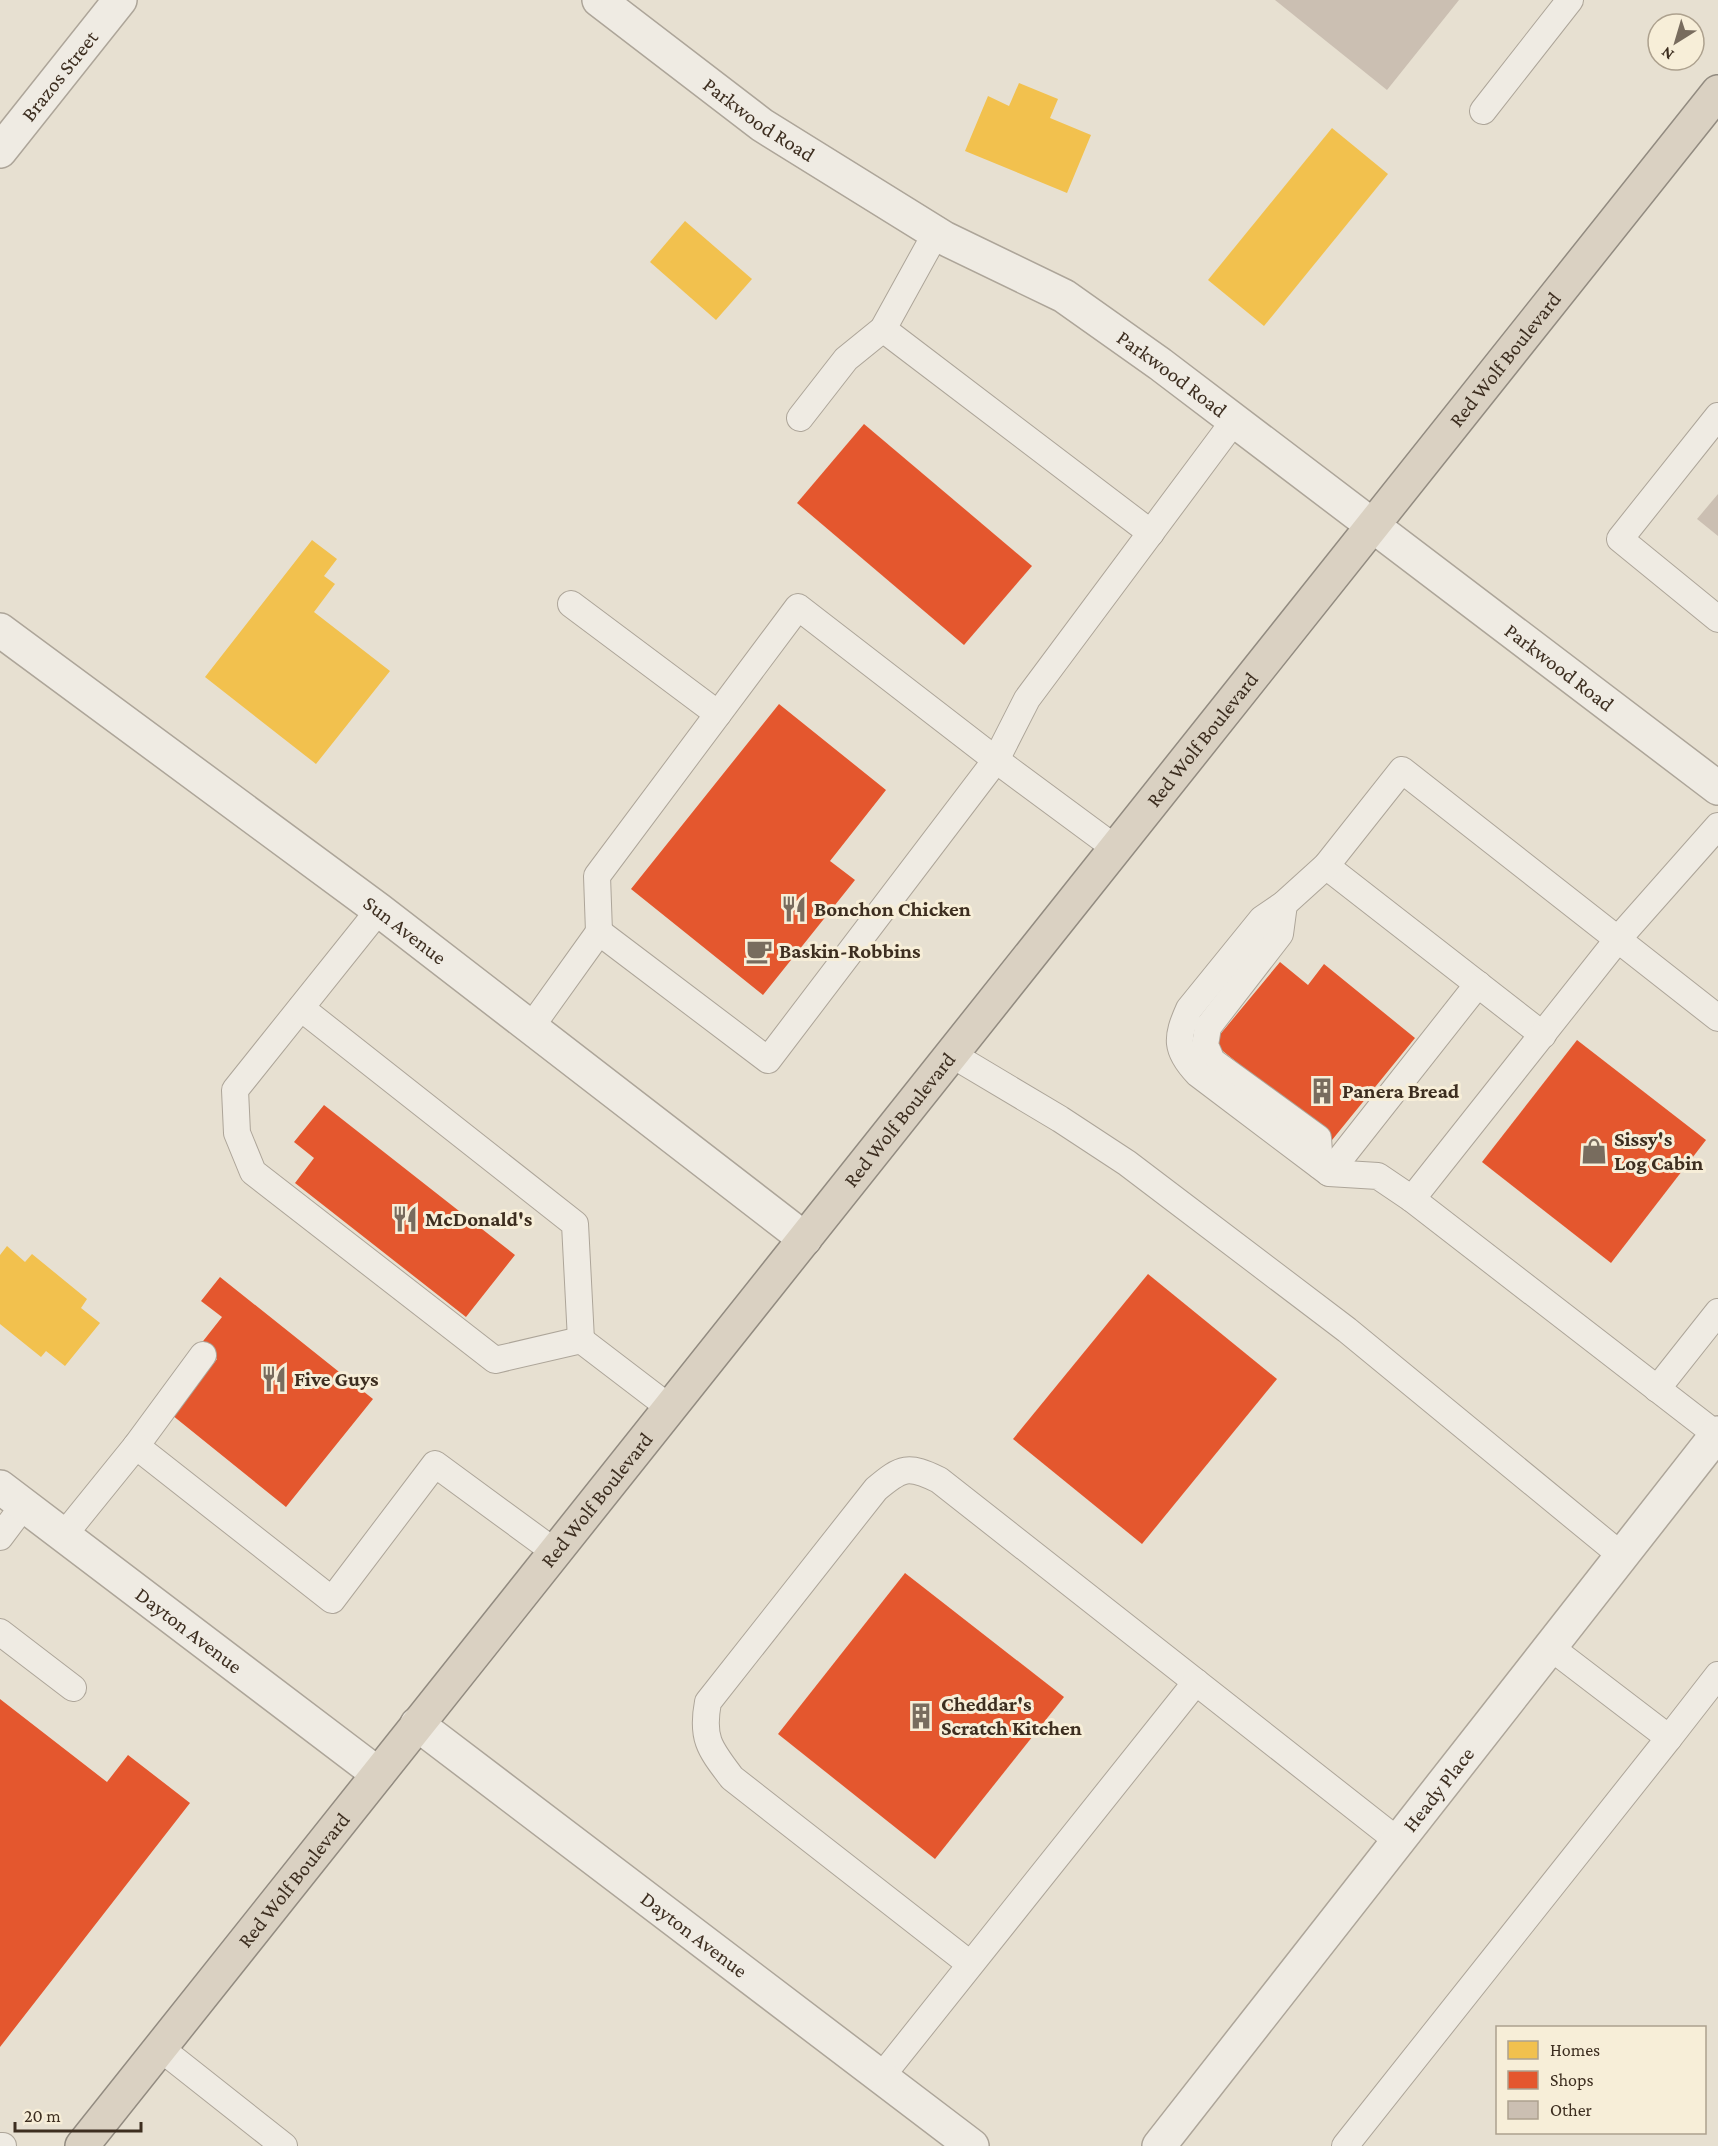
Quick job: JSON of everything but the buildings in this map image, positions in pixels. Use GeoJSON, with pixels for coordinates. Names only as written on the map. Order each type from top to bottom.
{"type":"FeatureCollection","features":[{"type":"Feature","properties":{"kind":"highway","name":"Red Wolf Boulevard"},"geometry":{"type":"LineString","coordinates":[[82,2146],[1718,92]]}},
{"type":"Feature","properties":{"kind":"street","name":"Brazos Street"},"geometry":{"type":"LineString","coordinates":[[0,151],[120,0]]}},
{"type":"Feature","properties":{"kind":"street","name":"Parkwood Road"},"geometry":{"type":"LineString","coordinates":[[599,0],[762,125],[936,234],[1064,296],[1160,364],[1718,788]]}},
{"type":"Feature","properties":{"kind":"street","name":"Sun Avenue"},"geometry":{"type":"LineString","coordinates":[[0,630],[379,910],[805,1239]]}},
{"type":"Feature","properties":{"kind":"street","name":"Heady Place"},"geometry":{"type":"LineString","coordinates":[[1159,2146],[1717,1434]]}},
{"type":"Feature","properties":{"kind":"street","name":"Dayton Avenue"},"geometry":{"type":"LineString","coordinates":[[12,1496],[378,1774]]}},
{"type":"Feature","properties":{"kind":"street","name":"Dayton Avenue"},"geometry":{"type":"LineString","coordinates":[[417,1724],[972,2146]]}},
{"type":"Feature","properties":{"kind":"lane"},"geometry":{"type":"LineString","coordinates":[[1483,111],[1570,0]]}},
{"type":"Feature","properties":{"kind":"lane"},"geometry":{"type":"LineString","coordinates":[[800,418],[846,359],[883,329],[936,234]]}},
{"type":"Feature","properties":{"kind":"lane"},"geometry":{"type":"LineString","coordinates":[[883,329],[1151,533]]}},
{"type":"Feature","properties":{"kind":"lane"},"geometry":{"type":"LineString","coordinates":[[1718,416],[1620,539],[1718,619]]}},
{"type":"Feature","properties":{"kind":"lane"},"geometry":{"type":"LineString","coordinates":[[599,932],[768,1060],[996,760],[1027,699],[1234,421]]}},
{"type":"Feature","properties":{"kind":"lane"},"geometry":{"type":"LineString","coordinates":[[571,604],[718,714]]}},
{"type":"Feature","properties":{"kind":"lane"},"geometry":{"type":"LineString","coordinates":[[531,1027],[599,932],[597,876],[798,607],[996,760],[1115,848]]}},
{"type":"Feature","properties":{"kind":"lane"},"geometry":{"type":"LineString","coordinates":[[1717,1434],[1412,1199],[1378,1176],[1325,1169],[1198,1074],[1184,1060],[1179,1042],[1181,1025],[1189,1009],[1262,920],[1284,904],[1326,866],[1402,770],[1718,1018]]}},
{"type":"Feature","properties":{"kind":"lane"},"geometry":{"type":"LineString","coordinates":[[1412,1199],[1618,939],[1718,826]]}},
{"type":"Feature","properties":{"kind":"lane"},"geometry":{"type":"LineString","coordinates":[[1326,866],[1543,1035]]}},
{"type":"Feature","properties":{"kind":"lane"},"geometry":{"type":"LineString","coordinates":[[379,910],[235,1090],[237,1134],[253,1172],[495,1360],[581,1340]]}},
{"type":"Feature","properties":{"kind":"lane"},"geometry":{"type":"LineString","coordinates":[[1325,1169],[1478,984]]}},
{"type":"Feature","properties":{"kind":"lane"},"geometry":{"type":"LineString","coordinates":[[301,1008],[575,1224],[581,1340],[670,1408]]}},
{"type":"Feature","properties":{"kind":"lane"},"geometry":{"type":"LineString","coordinates":[[951,1054],[1060,1119],[1133,1168],[1347,1330],[1622,1556]]}},
{"type":"Feature","properties":{"kind":"lane"},"geometry":{"type":"LineString","coordinates":[[1657,1389],[1718,1312]]}},
{"type":"Feature","properties":{"kind":"lane"},"geometry":{"type":"LineString","coordinates":[[64,1535],[136,1446],[203,1355]]}},
{"type":"Feature","properties":{"kind":"lane"},"geometry":{"type":"LineString","coordinates":[[136,1446],[332,1600],[435,1464],[555,1552]]}},
{"type":"Feature","properties":{"kind":"lane"},"geometry":{"type":"LineString","coordinates":[[970,1964],[732,1778],[711,1750],[704,1724],[708,1702],[876,1489],[895,1473],[918,1470],[939,1480],[1398,1841]]}},
{"type":"Feature","properties":{"kind":"lane"},"geometry":{"type":"LineString","coordinates":[[0,1537],[12,1496]]}},
{"type":"Feature","properties":{"kind":"lane"},"geometry":{"type":"LineString","coordinates":[[0,1632],[73,1688]]}},
{"type":"Feature","properties":{"kind":"lane"},"geometry":{"type":"LineString","coordinates":[[1550,1647],[1669,1738]]}},
{"type":"Feature","properties":{"kind":"lane"},"geometry":{"type":"LineString","coordinates":[[1345,2146],[1718,1676]]}},
{"type":"Feature","properties":{"kind":"lane"},"geometry":{"type":"LineString","coordinates":[[881,2077],[1196,1682]]}},
{"type":"Feature","properties":{"kind":"lane"},"geometry":{"type":"LineString","coordinates":[[160,2048],[284,2146]]}},
{"type":"Feature","properties":{"kind":"place","name":"Bonchon Chicken"},"geometry":{"type":"Point","coordinates":[794,909]}},
{"type":"Feature","properties":{"kind":"place","name":"Baskin-Robbins"},"geometry":{"type":"Point","coordinates":[759,951]}},
{"type":"Feature","properties":{"kind":"place","name":"Panera Bread"},"geometry":{"type":"Point","coordinates":[1322,1091]}},
{"type":"Feature","properties":{"kind":"place","name":"Sissy's Log Cabin"},"geometry":{"type":"Point","coordinates":[1594,1151]}},
{"type":"Feature","properties":{"kind":"place","name":"McDonald's"},"geometry":{"type":"Point","coordinates":[405,1219]}},
{"type":"Feature","properties":{"kind":"place","name":"Five Guys"},"geometry":{"type":"Point","coordinates":[274,1379]}},
{"type":"Feature","properties":{"kind":"place","name":"Cheddar's Scratch Kitchen"},"geometry":{"type":"Point","coordinates":[921,1716]}}]}
